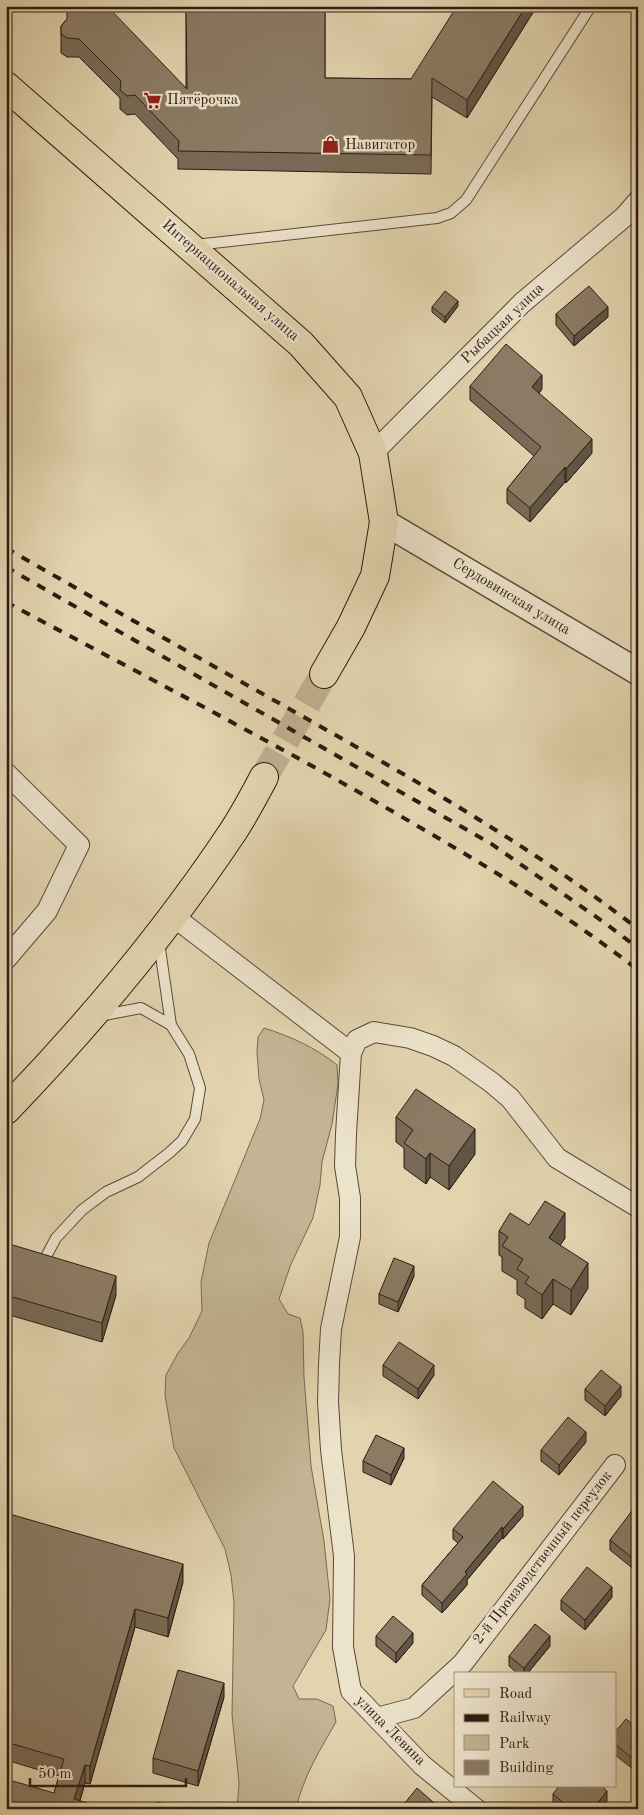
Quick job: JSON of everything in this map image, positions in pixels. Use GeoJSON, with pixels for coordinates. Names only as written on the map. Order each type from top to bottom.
{"type":"FeatureCollection","features":[{"type":"Feature","properties":{"kind":"main road","name":"Интернациональная улица"},"geometry":{"type":"LineString","coordinates":[[6,86],[301,344],[348,397],[373,453],[384,522],[375,576],[351,627],[324,674]]}},
{"type":"Feature","properties":{"kind":"main road"},"geometry":{"type":"LineString","coordinates":[[6,1110],[64,1050],[165,926],[233,832],[264,777]]}},
{"type":"Feature","properties":{"kind":"street","name":"Рыбацкая улица"},"geometry":{"type":"LineString","coordinates":[[373,453],[522,303],[624,217],[638,201]]}},
{"type":"Feature","properties":{"kind":"street","name":"Сердовинская улица"},"geometry":{"type":"LineString","coordinates":[[384,522],[638,672]]}},
{"type":"Feature","properties":{"kind":"street"},"geometry":{"type":"LineString","coordinates":[[6,773],[79,845],[47,911],[6,959]]}},
{"type":"Feature","properties":{"kind":"street"},"geometry":{"type":"LineString","coordinates":[[165,926],[351,1053],[357,1040],[374,1032],[410,1038],[454,1056],[510,1098],[557,1158],[638,1207]]}},
{"type":"Feature","properties":{"kind":"street","name":"улица Левина"},"geometry":{"type":"LineString","coordinates":[[351,1053],[345,1166],[350,1198],[350,1237],[332,1329],[328,1402],[332,1464],[344,1556],[343,1647],[351,1691],[422,1765],[476,1809]]}},
{"type":"Feature","properties":{"kind":"street","name":"2-й Производственный переулок"},"geometry":{"type":"LineString","coordinates":[[377,1718],[414,1708],[462,1663],[614,1465]]}},
{"type":"Feature","properties":{"kind":"lane"},"geometry":{"type":"LineString","coordinates":[[189,246],[437,218],[451,213],[466,200],[591,6]]}},
{"type":"Feature","properties":{"kind":"lane"},"geometry":{"type":"LineString","coordinates":[[42,1264],[56,1238],[82,1210],[106,1192],[138,1177],[169,1153],[182,1140],[195,1120],[200,1088],[188,1054],[171,1025],[165,926]]}},
{"type":"Feature","properties":{"kind":"lane"},"geometry":{"type":"LineString","coordinates":[[90,1018],[141,1008],[171,1025]]}},
{"type":"Feature","properties":{"kind":"green space"},"geometry":{"type":"Polygon","coordinates":[[[264,1028],[302,1043],[337,1065],[338,1084],[313,1218],[291,1264],[279,1299],[288,1314],[300,1318],[303,1332],[304,1377],[311,1466],[324,1541],[330,1599],[326,1630],[293,1686],[299,1699],[317,1699],[333,1706],[336,1722],[318,1753],[303,1786],[296,1809],[237,1809],[239,1783],[232,1715],[234,1603],[231,1575],[225,1549],[174,1448],[165,1395],[166,1375],[189,1338],[202,1311],[201,1282],[209,1243],[260,1119],[264,1100],[259,1079],[257,1052],[258,1037],[264,1028]]]}},
{"type":"Feature","properties":{"kind":"building"},"geometry":{"type":"Polygon","coordinates":[[[67,6],[107,6],[187,89],[186,6],[325,6],[325,78],[411,79],[457,6],[526,6],[467,100],[432,78],[431,155],[178,151],[179,141],[135,95],[127,96],[120,90],[121,81],[79,39],[67,38],[61,34],[61,26],[67,19],[67,6]]]}},
{"type":"Feature","properties":{"kind":"building"},"geometry":{"type":"Polygon","coordinates":[[[589,286],[608,307],[574,336],[556,314],[589,286]]]}},
{"type":"Feature","properties":{"kind":"building"},"geometry":{"type":"Polygon","coordinates":[[[445,291],[458,301],[445,317],[432,307],[445,291]]]}},
{"type":"Feature","properties":{"kind":"building"},"geometry":{"type":"Polygon","coordinates":[[[506,344],[542,375],[532,387],[592,439],[530,508],[507,489],[541,447],[470,386],[506,344]]]}},
{"type":"Feature","properties":{"kind":"building"},"geometry":{"type":"Polygon","coordinates":[[[416,1089],[475,1129],[449,1166],[430,1153],[426,1159],[404,1143],[413,1130],[396,1117],[416,1089]]]}},
{"type":"Feature","properties":{"kind":"building"},"geometry":{"type":"Polygon","coordinates":[[[545,1201],[565,1213],[549,1238],[588,1263],[571,1290],[553,1279],[542,1295],[525,1283],[529,1277],[517,1269],[523,1259],[502,1246],[508,1237],[499,1231],[510,1213],[529,1225],[545,1201]]]}},
{"type":"Feature","properties":{"kind":"building"},"geometry":{"type":"Polygon","coordinates":[[[6,1243],[116,1276],[102,1323],[6,1295],[6,1243]]]}},
{"type":"Feature","properties":{"kind":"building"},"geometry":{"type":"Polygon","coordinates":[[[394,1258],[414,1266],[398,1302],[379,1294],[394,1258]]]}},
{"type":"Feature","properties":{"kind":"building"},"geometry":{"type":"Polygon","coordinates":[[[399,1342],[434,1365],[418,1389],[383,1365],[399,1342]]]}},
{"type":"Feature","properties":{"kind":"building"},"geometry":{"type":"Polygon","coordinates":[[[601,1370],[621,1386],[605,1406],[585,1389],[601,1370]]]}},
{"type":"Feature","properties":{"kind":"building"},"geometry":{"type":"Polygon","coordinates":[[[568,1417],[586,1432],[559,1465],[541,1450],[568,1417]]]}},
{"type":"Feature","properties":{"kind":"building"},"geometry":{"type":"Polygon","coordinates":[[[376,1435],[404,1448],[391,1475],[363,1461],[376,1435]]]}},
{"type":"Feature","properties":{"kind":"building"},"geometry":{"type":"Polygon","coordinates":[[[493,1481],[523,1506],[503,1529],[502,1527],[465,1572],[467,1574],[442,1603],[422,1585],[463,1537],[453,1529],[493,1481]]]}},
{"type":"Feature","properties":{"kind":"building"},"geometry":{"type":"Polygon","coordinates":[[[634,1508],[638,1511],[638,1559],[636,1561],[610,1540],[634,1508]]]}},
{"type":"Feature","properties":{"kind":"building"},"geometry":{"type":"Polygon","coordinates":[[[6,1513],[183,1564],[168,1618],[135,1609],[90,1766],[85,1765],[74,1799],[94,1805],[93,1809],[6,1809],[6,1779],[54,1793],[64,1759],[6,1742],[6,1513]]]}},
{"type":"Feature","properties":{"kind":"building"},"geometry":{"type":"Polygon","coordinates":[[[587,1567],[612,1587],[585,1620],[561,1600],[587,1567]]]}},
{"type":"Feature","properties":{"kind":"building"},"geometry":{"type":"Polygon","coordinates":[[[393,1616],[413,1633],[396,1653],[376,1636],[393,1616]]]}},
{"type":"Feature","properties":{"kind":"building"},"geometry":{"type":"Polygon","coordinates":[[[535,1624],[550,1636],[524,1668],[509,1656],[535,1624]]]}},
{"type":"Feature","properties":{"kind":"building"},"geometry":{"type":"Polygon","coordinates":[[[178,1670],[224,1683],[198,1771],[153,1758],[178,1670]]]}},
{"type":"Feature","properties":{"kind":"building"},"geometry":{"type":"Polygon","coordinates":[[[626,1719],[638,1728],[638,1753],[633,1759],[616,1745],[616,1731],[626,1719]]]}},
{"type":"Feature","properties":{"kind":"building"},"geometry":{"type":"Polygon","coordinates":[[[417,1788],[441,1809],[400,1809],[417,1788]]]}},
{"type":"Feature","properties":{"kind":"building"},"geometry":{"type":"Polygon","coordinates":[[[558,1788],[604,1788],[607,1791],[593,1809],[571,1809],[553,1794],[558,1788]]]}},
{"type":"Feature","properties":{"kind":"building"},"geometry":{"type":"Polygon","coordinates":[[[157,1802],[182,1809],[155,1809],[157,1802]]]}},
{"type":"Feature","properties":{"kind":"tunnel"},"geometry":{"type":"LineString","coordinates":[[264,777],[324,674]]}},
{"type":"Feature","properties":{"kind":"railway"},"geometry":{"type":"LineString","coordinates":[[6,548],[436,793],[559,872],[638,929]]}},
{"type":"Feature","properties":{"kind":"railway"},"geometry":{"type":"LineString","coordinates":[[6,567],[490,843],[638,948]]}},
{"type":"Feature","properties":{"kind":"railway"},"geometry":{"type":"LineString","coordinates":[[6,602],[252,733],[428,832],[550,907],[638,970]]}},
{"type":"Feature","properties":{"kind":"place","name":"Пятёрочка"},"geometry":{"type":"Point","coordinates":[153,100]}},
{"type":"Feature","properties":{"kind":"place","name":"Навигатор"},"geometry":{"type":"Point","coordinates":[331,145]}}]}
